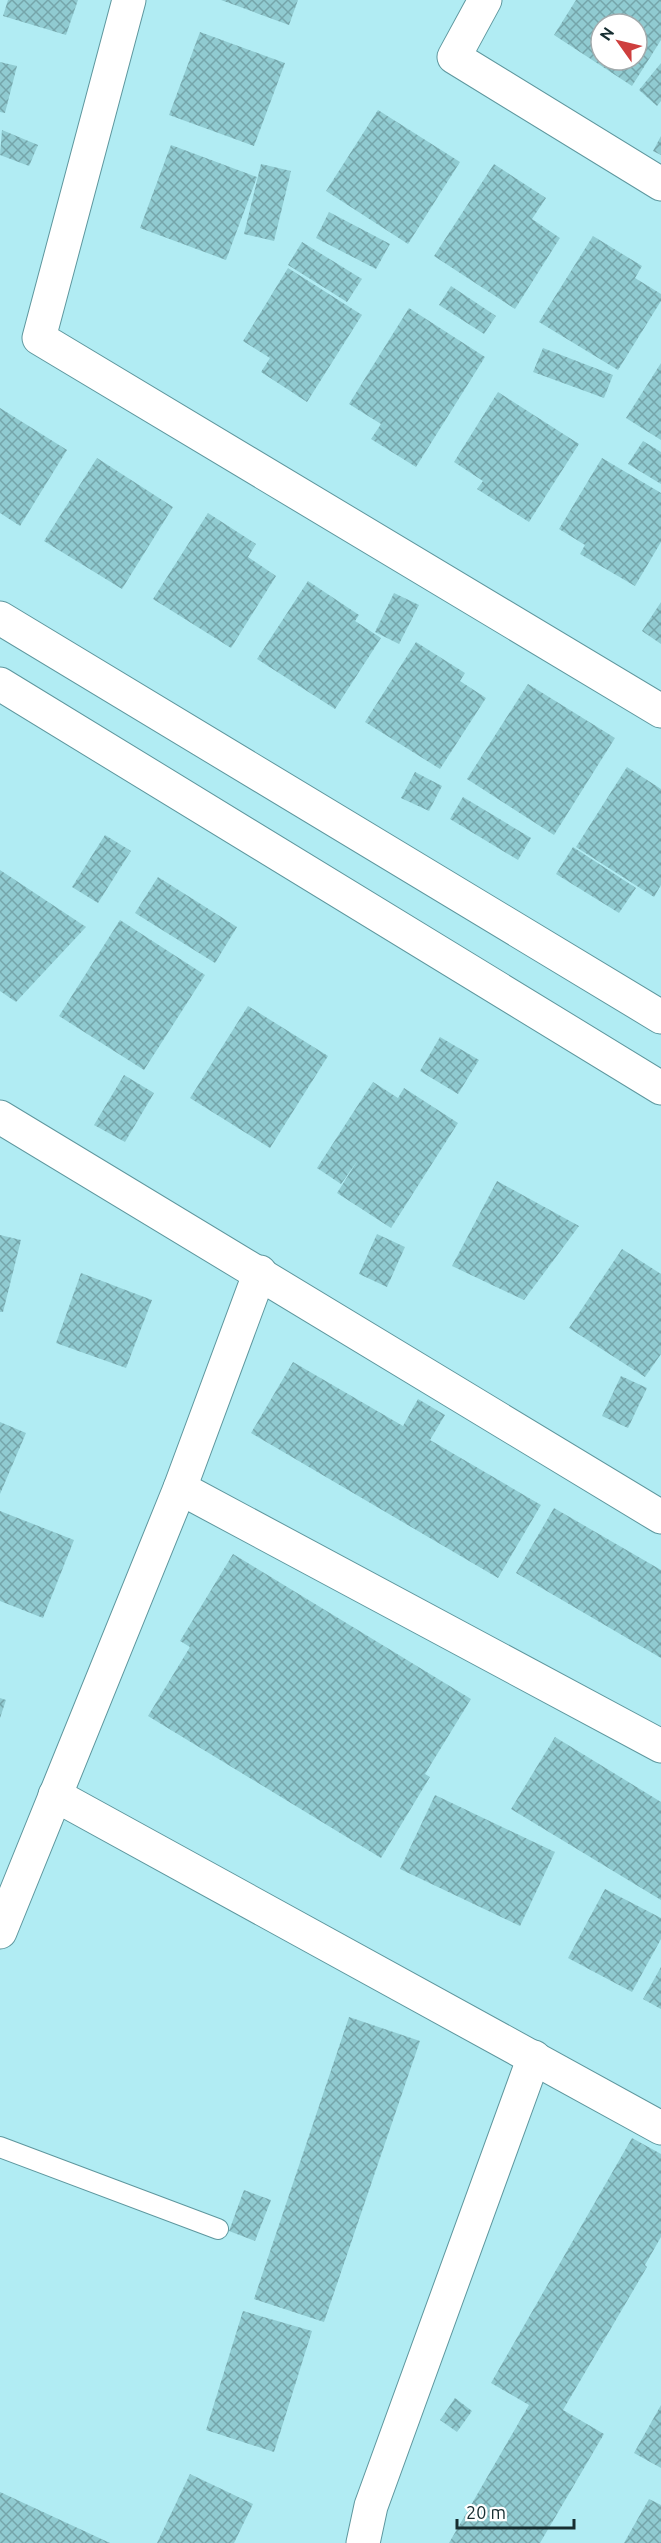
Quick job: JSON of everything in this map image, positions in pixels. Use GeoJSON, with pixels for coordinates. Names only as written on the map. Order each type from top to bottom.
{"type":"FeatureCollection","features":[{"type":"Feature","properties":{"kind":"street"},"geometry":{"type":"LineString","coordinates":[[129,0],[39,338],[661,711]]}},
{"type":"Feature","properties":{"kind":"street"},"geometry":{"type":"LineString","coordinates":[[485,0],[454,57],[661,184]]}},
{"type":"Feature","properties":{"kind":"street"},"geometry":{"type":"LineString","coordinates":[[4,629],[661,1017]]}},
{"type":"Feature","properties":{"kind":"street"},"geometry":{"type":"LineString","coordinates":[[0,684],[661,1088]]}},
{"type":"Feature","properties":{"kind":"street"},"geometry":{"type":"LineString","coordinates":[[0,1117],[260,1272],[661,1517]]}},
{"type":"Feature","properties":{"kind":"street"},"geometry":{"type":"LineString","coordinates":[[0,1932],[180,1488],[260,1272]]}},
{"type":"Feature","properties":{"kind":"street"},"geometry":{"type":"LineString","coordinates":[[180,1488],[661,1746]]}},
{"type":"Feature","properties":{"kind":"street"},"geometry":{"type":"LineString","coordinates":[[55,1795],[661,2128]]}},
{"type":"Feature","properties":{"kind":"street"},"geometry":{"type":"LineString","coordinates":[[363,2543],[371,2506],[534,2057]]}},
{"type":"Feature","properties":{"kind":"lane"},"geometry":{"type":"LineString","coordinates":[[0,2147],[218,2229]]}},
{"type":"Feature","properties":{"kind":"building"},"geometry":{"type":"Polygon","coordinates":[[[8,0],[78,0],[66,35],[3,16],[8,0]]]}},
{"type":"Feature","properties":{"kind":"building"},"geometry":{"type":"Polygon","coordinates":[[[221,0],[298,0],[289,25],[221,0]]]}},
{"type":"Feature","properties":{"kind":"building"},"geometry":{"type":"Polygon","coordinates":[[[576,0],[661,0],[661,40],[649,59],[649,12],[589,12],[589,58],[554,35],[576,0]]]}},
{"type":"Feature","properties":{"kind":"building"},"geometry":{"type":"Polygon","coordinates":[[[200,32],[285,63],[254,146],[169,115],[200,32]]]}},
{"type":"Feature","properties":{"kind":"building"},"geometry":{"type":"Polygon","coordinates":[[[0,62],[17,66],[5,113],[0,112],[0,62]]]}},
{"type":"Feature","properties":{"kind":"building"},"geometry":{"type":"Polygon","coordinates":[[[661,63],[661,101],[657,106],[639,90],[661,63]]]}},
{"type":"Feature","properties":{"kind":"building"},"geometry":{"type":"Polygon","coordinates":[[[611,72],[641,72],[632,86],[611,72]]]}},
{"type":"Feature","properties":{"kind":"building"},"geometry":{"type":"Polygon","coordinates":[[[378,110],[460,162],[408,244],[326,191],[378,110]]]}},
{"type":"Feature","properties":{"kind":"building"},"geometry":{"type":"Polygon","coordinates":[[[2,130],[38,145],[29,166],[0,155],[2,130]]]}},
{"type":"Feature","properties":{"kind":"building"},"geometry":{"type":"Polygon","coordinates":[[[661,136],[661,155],[653,151],[661,136]]]}},
{"type":"Feature","properties":{"kind":"building"},"geometry":{"type":"Polygon","coordinates":[[[171,145],[257,177],[226,260],[140,228],[171,145]]]}},
{"type":"Feature","properties":{"kind":"building"},"geometry":{"type":"Polygon","coordinates":[[[261,164],[291,171],[274,241],[244,234],[261,164]]]}},
{"type":"Feature","properties":{"kind":"building"},"geometry":{"type":"Polygon","coordinates":[[[494,164],[546,198],[532,219],[560,238],[515,309],[434,256],[494,164]]]}},
{"type":"Feature","properties":{"kind":"building"},"geometry":{"type":"Polygon","coordinates":[[[329,212],[390,244],[376,269],[316,238],[329,212]]]}},
{"type":"Feature","properties":{"kind":"building"},"geometry":{"type":"Polygon","coordinates":[[[593,236],[642,266],[635,278],[661,294],[661,301],[618,370],[539,322],[593,236]]]}},
{"type":"Feature","properties":{"kind":"building"},"geometry":{"type":"Polygon","coordinates":[[[302,242],[362,279],[347,302],[288,265],[302,242]]]}},
{"type":"Feature","properties":{"kind":"building"},"geometry":{"type":"Polygon","coordinates":[[[288,268],[362,315],[307,402],[261,372],[270,358],[243,341],[288,268]]]}},
{"type":"Feature","properties":{"kind":"building"},"geometry":{"type":"Polygon","coordinates":[[[451,286],[496,316],[484,334],[439,305],[451,286]]]}},
{"type":"Feature","properties":{"kind":"building"},"geometry":{"type":"Polygon","coordinates":[[[409,308],[485,357],[416,467],[371,439],[381,424],[349,404],[409,308]]]}},
{"type":"Feature","properties":{"kind":"building"},"geometry":{"type":"Polygon","coordinates":[[[543,348],[613,375],[604,398],[533,372],[543,348]]]}},
{"type":"Feature","properties":{"kind":"building"},"geometry":{"type":"Polygon","coordinates":[[[661,363],[661,440],[626,418],[661,363]]]}},
{"type":"Feature","properties":{"kind":"building"},"geometry":{"type":"Polygon","coordinates":[[[498,392],[579,444],[529,522],[477,489],[483,481],[454,462],[498,392]]]}},
{"type":"Feature","properties":{"kind":"building"},"geometry":{"type":"Polygon","coordinates":[[[0,408],[67,450],[20,526],[0,513],[0,408]]]}},
{"type":"Feature","properties":{"kind":"building"},"geometry":{"type":"Polygon","coordinates":[[[643,441],[661,452],[661,484],[628,464],[643,441]]]}},
{"type":"Feature","properties":{"kind":"building"},"geometry":{"type":"Polygon","coordinates":[[[97,458],[173,507],[122,589],[44,541],[97,458]]]}},
{"type":"Feature","properties":{"kind":"building"},"geometry":{"type":"Polygon","coordinates":[[[602,458],[661,493],[661,542],[635,586],[580,554],[585,545],[559,529],[602,458]]]}},
{"type":"Feature","properties":{"kind":"building"},"geometry":{"type":"Polygon","coordinates":[[[208,513],[256,544],[248,557],[276,576],[231,648],[153,599],[208,513]]]}},
{"type":"Feature","properties":{"kind":"building"},"geometry":{"type":"Polygon","coordinates":[[[308,581],[359,615],[355,621],[381,638],[335,709],[257,659],[308,581]]]}},
{"type":"Feature","properties":{"kind":"building"},"geometry":{"type":"Polygon","coordinates":[[[394,593],[419,605],[399,644],[375,632],[394,593]]]}},
{"type":"Feature","properties":{"kind":"building"},"geometry":{"type":"Polygon","coordinates":[[[661,602],[661,644],[642,631],[661,602]]]}},
{"type":"Feature","properties":{"kind":"building"},"geometry":{"type":"Polygon","coordinates":[[[416,642],[465,673],[460,681],[486,698],[440,769],[365,722],[416,642]]]}},
{"type":"Feature","properties":{"kind":"building"},"geometry":{"type":"Polygon","coordinates":[[[528,684],[615,738],[554,835],[467,779],[528,684]]]}},
{"type":"Feature","properties":{"kind":"building"},"geometry":{"type":"Polygon","coordinates":[[[627,767],[661,789],[661,885],[654,897],[576,847],[627,767]]]}},
{"type":"Feature","properties":{"kind":"building"},"geometry":{"type":"Polygon","coordinates":[[[415,772],[442,786],[429,811],[401,798],[415,772]]]}},
{"type":"Feature","properties":{"kind":"building"},"geometry":{"type":"Polygon","coordinates":[[[463,797],[531,838],[518,860],[450,819],[463,797]]]}},
{"type":"Feature","properties":{"kind":"building"},"geometry":{"type":"Polygon","coordinates":[[[105,835],[131,851],[98,903],[72,887],[105,835]]]}},
{"type":"Feature","properties":{"kind":"building"},"geometry":{"type":"Polygon","coordinates":[[[573,847],[636,888],[619,913],[556,874],[573,847]]]}},
{"type":"Feature","properties":{"kind":"building"},"geometry":{"type":"Polygon","coordinates":[[[0,870],[86,927],[16,1002],[0,991],[0,870]]]}},
{"type":"Feature","properties":{"kind":"building"},"geometry":{"type":"Polygon","coordinates":[[[158,877],[237,927],[215,963],[135,913],[158,877]]]}},
{"type":"Feature","properties":{"kind":"building"},"geometry":{"type":"Polygon","coordinates":[[[120,920],[205,975],[144,1070],[59,1016],[120,920]]]}},
{"type":"Feature","properties":{"kind":"building"},"geometry":{"type":"Polygon","coordinates":[[[248,1006],[328,1056],[270,1148],[190,1098],[248,1006]]]}},
{"type":"Feature","properties":{"kind":"building"},"geometry":{"type":"Polygon","coordinates":[[[440,1037],[479,1060],[458,1094],[420,1071],[440,1037]]]}},
{"type":"Feature","properties":{"kind":"building"},"geometry":{"type":"Polygon","coordinates":[[[124,1075],[154,1093],[125,1142],[94,1125],[124,1075]]]}},
{"type":"Feature","properties":{"kind":"building"},"geometry":{"type":"Polygon","coordinates":[[[373,1082],[398,1098],[404,1088],[458,1123],[391,1228],[337,1193],[358,1160],[341,1184],[317,1168],[373,1082]]]}},
{"type":"Feature","properties":{"kind":"building"},"geometry":{"type":"Polygon","coordinates":[[[497,1181],[579,1226],[524,1300],[452,1266],[497,1181]]]}},
{"type":"Feature","properties":{"kind":"building"},"geometry":{"type":"Polygon","coordinates":[[[377,1234],[405,1247],[387,1287],[359,1274],[377,1234]]]}},
{"type":"Feature","properties":{"kind":"building"},"geometry":{"type":"Polygon","coordinates":[[[0,1235],[21,1240],[3,1312],[0,1312],[0,1235]]]}},
{"type":"Feature","properties":{"kind":"building"},"geometry":{"type":"Polygon","coordinates":[[[622,1249],[661,1274],[661,1354],[645,1377],[569,1328],[622,1249]]]}},
{"type":"Feature","properties":{"kind":"building"},"geometry":{"type":"Polygon","coordinates":[[[81,1273],[152,1300],[126,1368],[56,1343],[81,1273]]]}},
{"type":"Feature","properties":{"kind":"building"},"geometry":{"type":"Polygon","coordinates":[[[293,1362],[403,1426],[418,1399],[445,1415],[430,1440],[541,1505],[498,1578],[251,1433],[293,1362]]]}},
{"type":"Feature","properties":{"kind":"building"},"geometry":{"type":"Polygon","coordinates":[[[621,1376],[647,1388],[628,1428],[602,1416],[621,1376]]]}},
{"type":"Feature","properties":{"kind":"building"},"geometry":{"type":"Polygon","coordinates":[[[0,1422],[26,1433],[0,1494],[0,1422]]]}},
{"type":"Feature","properties":{"kind":"building"},"geometry":{"type":"Polygon","coordinates":[[[554,1508],[661,1570],[661,1658],[516,1573],[554,1508]]]}},
{"type":"Feature","properties":{"kind":"building"},"geometry":{"type":"Polygon","coordinates":[[[0,1511],[74,1540],[43,1618],[0,1601],[0,1511]]]}},
{"type":"Feature","properties":{"kind":"building"},"geometry":{"type":"Polygon","coordinates":[[[233,1554],[471,1699],[425,1774],[430,1777],[381,1858],[148,1716],[190,1647],[180,1641],[233,1554]]]}},
{"type":"Feature","properties":{"kind":"building"},"geometry":{"type":"Polygon","coordinates":[[[0,1698],[6,1700],[0,1718],[0,1698]]]}},
{"type":"Feature","properties":{"kind":"building"},"geometry":{"type":"Polygon","coordinates":[[[555,1737],[661,1802],[661,1900],[511,1809],[555,1737]]]}},
{"type":"Feature","properties":{"kind":"building"},"geometry":{"type":"Polygon","coordinates":[[[435,1795],[555,1852],[520,1926],[400,1869],[435,1795]]]}},
{"type":"Feature","properties":{"kind":"building"},"geometry":{"type":"Polygon","coordinates":[[[605,1889],[661,1918],[661,1939],[632,1992],[568,1958],[605,1889]]]}},
{"type":"Feature","properties":{"kind":"building"},"geometry":{"type":"Polygon","coordinates":[[[661,1967],[661,2009],[643,1999],[661,1967]]]}},
{"type":"Feature","properties":{"kind":"building"},"geometry":{"type":"Polygon","coordinates":[[[349,2017],[420,2041],[324,2322],[254,2299],[349,2017]]]}},
{"type":"Feature","properties":{"kind":"building"},"geometry":{"type":"Polygon","coordinates":[[[632,2138],[661,2154],[661,2237],[645,2265],[647,2267],[563,2410],[604,2434],[540,2543],[449,2543],[529,2405],[491,2383],[632,2138]]]}},
{"type":"Feature","properties":{"kind":"building"},"geometry":{"type":"Polygon","coordinates":[[[244,2190],[271,2200],[255,2241],[229,2231],[244,2190]]]}},
{"type":"Feature","properties":{"kind":"building"},"geometry":{"type":"Polygon","coordinates":[[[243,2311],[312,2331],[274,2452],[206,2430],[243,2311]]]}},
{"type":"Feature","properties":{"kind":"building"},"geometry":{"type":"Polygon","coordinates":[[[455,2398],[472,2411],[457,2432],[440,2420],[455,2398]]]}},
{"type":"Feature","properties":{"kind":"building"},"geometry":{"type":"Polygon","coordinates":[[[661,2405],[661,2468],[634,2453],[661,2405]]]}},
{"type":"Feature","properties":{"kind":"building"},"geometry":{"type":"Polygon","coordinates":[[[190,2474],[253,2504],[234,2543],[157,2543],[190,2474]]]}},
{"type":"Feature","properties":{"kind":"building"},"geometry":{"type":"Polygon","coordinates":[[[0,2492],[110,2543],[0,2543],[0,2492]]]}},
{"type":"Feature","properties":{"kind":"building"},"geometry":{"type":"Polygon","coordinates":[[[649,2499],[661,2505],[661,2543],[624,2543],[649,2499]]]}}]}
